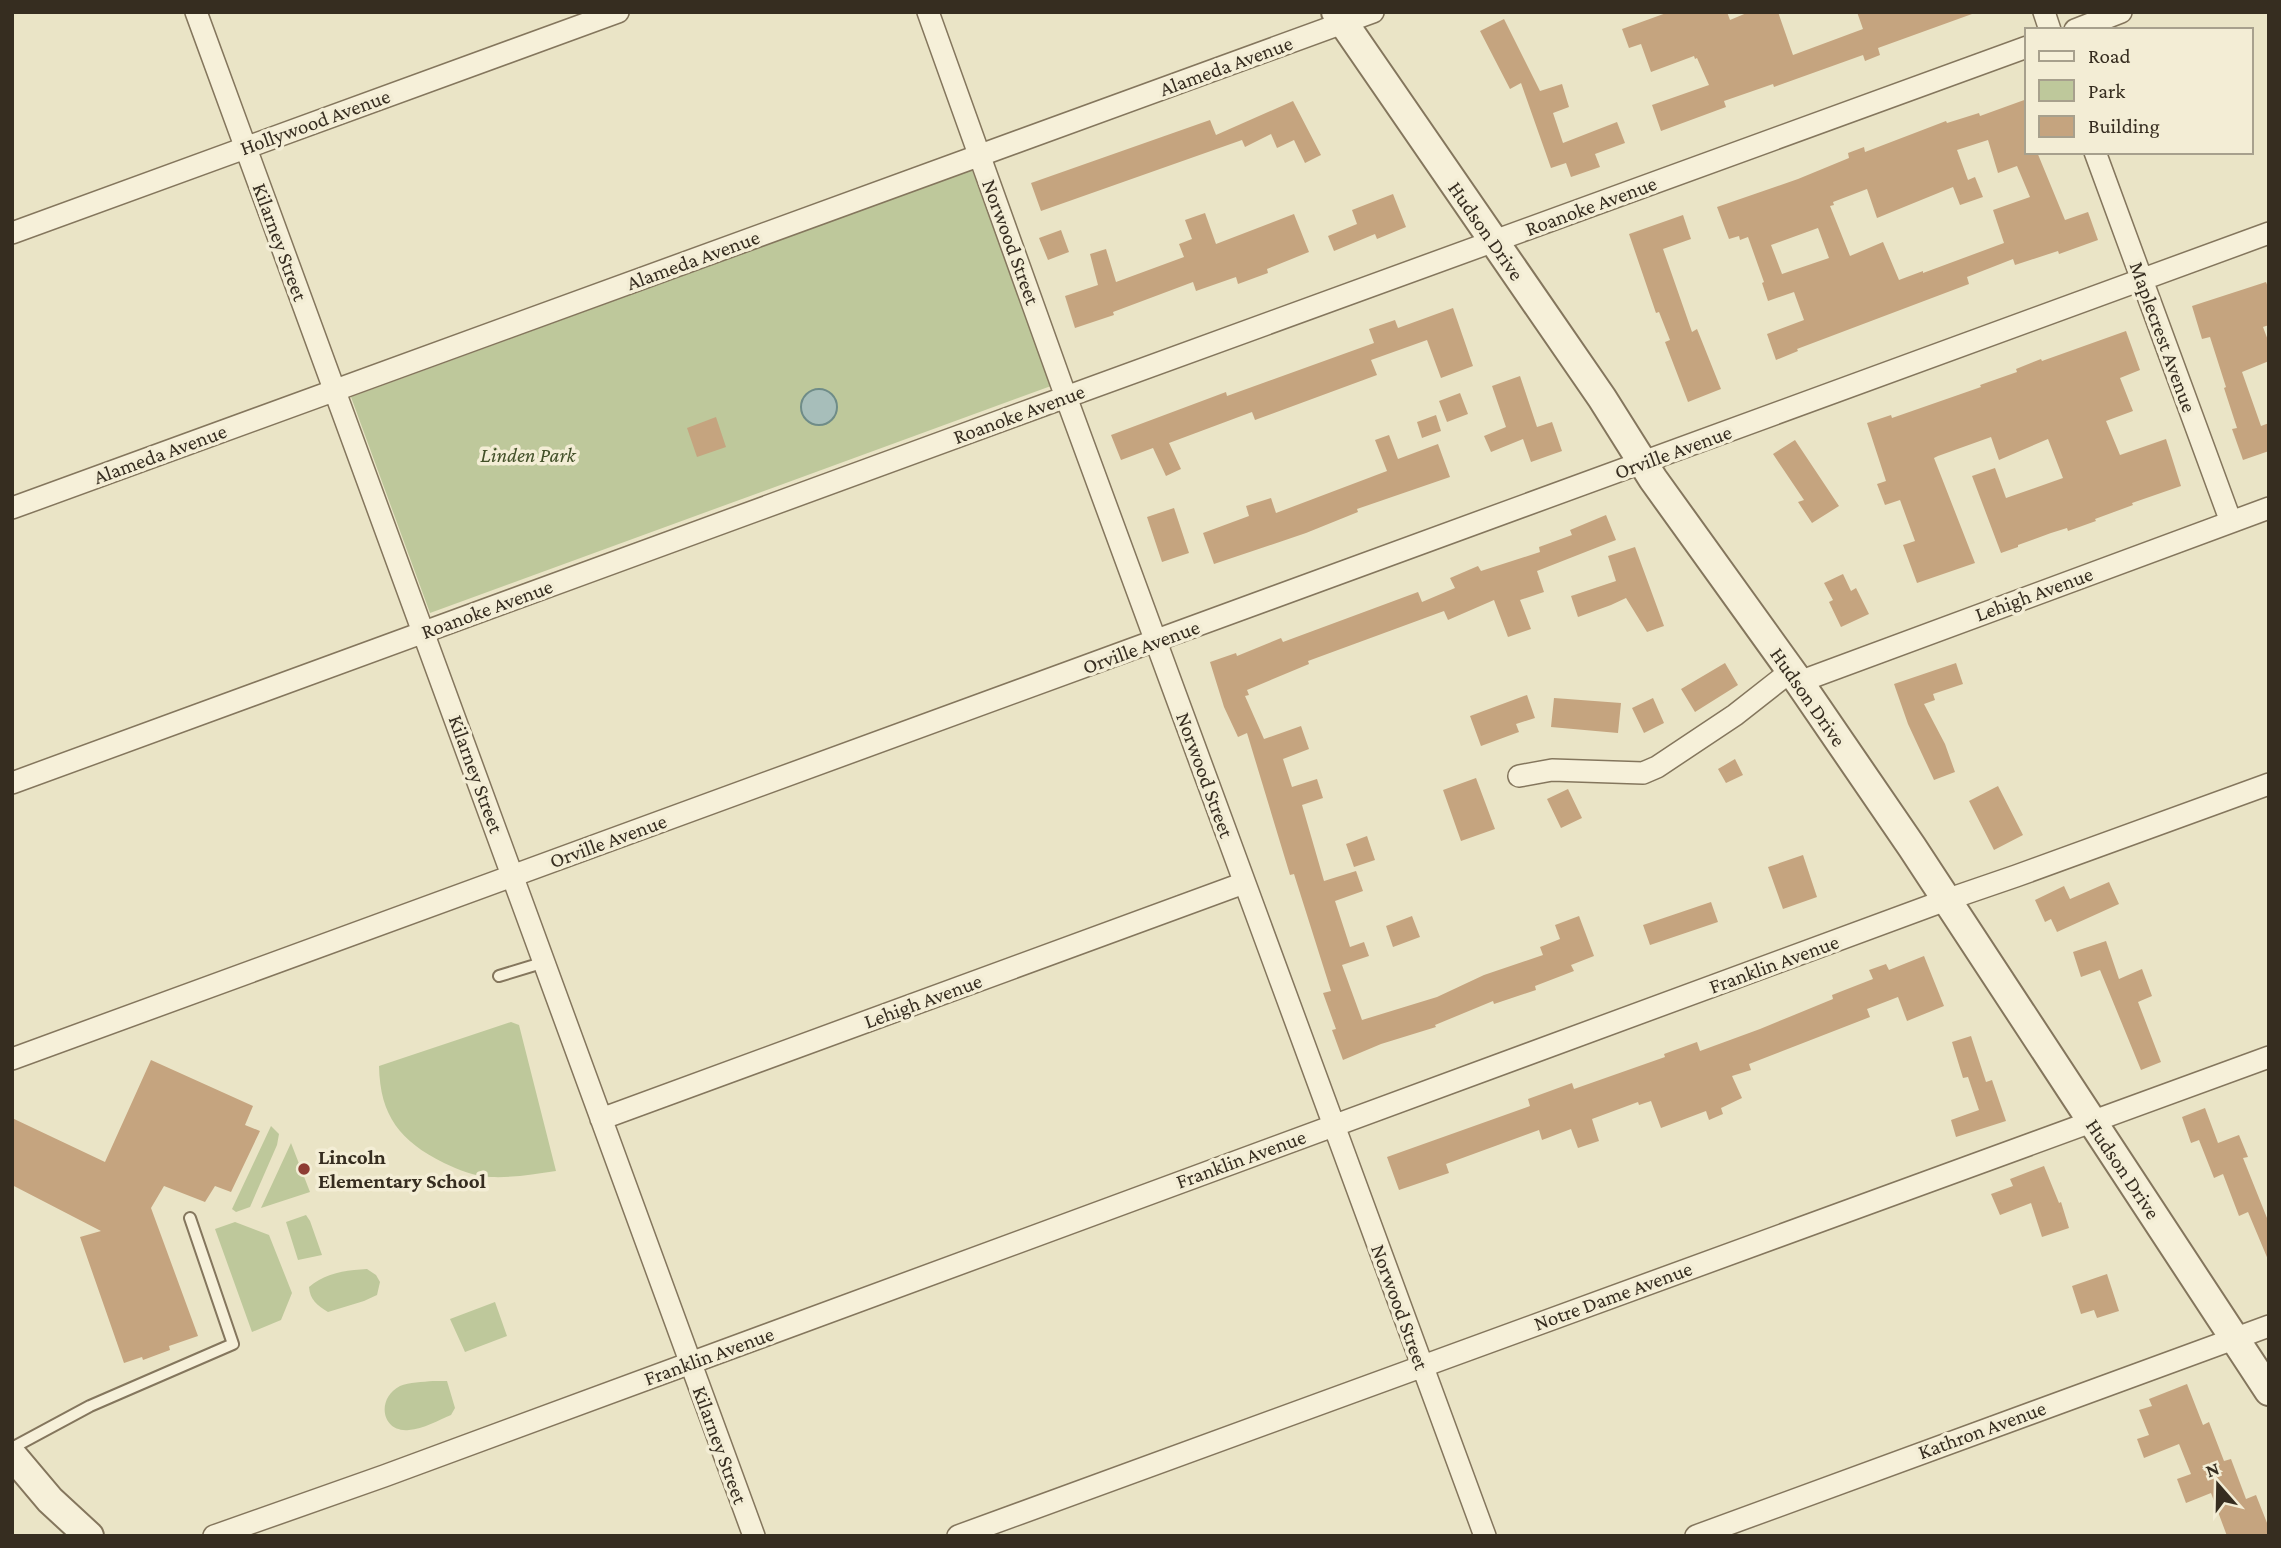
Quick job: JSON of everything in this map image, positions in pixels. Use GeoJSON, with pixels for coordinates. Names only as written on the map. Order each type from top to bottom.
{"type":"FeatureCollection","features":[{"type":"Feature","properties":{"kind":"street","name":"Kilarney Street"},"geometry":{"type":"LineString","coordinates":[[196,12],[754,1536]]}},
{"type":"Feature","properties":{"kind":"street","name":"Hollywood Avenue"},"geometry":{"type":"LineString","coordinates":[[12,233],[246,148],[587,18],[618,12]]}},
{"type":"Feature","properties":{"kind":"street","name":"Norwood Street"},"geometry":{"type":"LineString","coordinates":[[928,12],[1066,397],[1485,1536]]}},
{"type":"Feature","properties":{"kind":"street","name":"Alameda Avenue"},"geometry":{"type":"LineString","coordinates":[[12,508],[981,156],[1340,18],[1373,12]]}},
{"type":"Feature","properties":{"kind":"street"},"geometry":{"type":"LineString","coordinates":[[2081,28],[2121,12]]}},
{"type":"Feature","properties":{"kind":"street","name":"Hudson Drive"},"geometry":{"type":"LineString","coordinates":[[1340,18],[1602,398],[1642,461],[1795,676],[2269,1391]]}},
{"type":"Feature","properties":{"kind":"street","name":"Roanoke Avenue"},"geometry":{"type":"LineString","coordinates":[[12,783],[2025,48]]}},
{"type":"Feature","properties":{"kind":"street","name":"Maplecrest Avenue"},"geometry":{"type":"LineString","coordinates":[[2096,154],[2231,522]]}},
{"type":"Feature","properties":{"kind":"street","name":"Orville Avenue"},"geometry":{"type":"LineString","coordinates":[[12,1059],[2269,233]]}},
{"type":"Feature","properties":{"kind":"street","name":"Lehigh Avenue"},"geometry":{"type":"LineString","coordinates":[[1519,776],[1552,770],[1626,773],[1650,770],[1795,676],[2269,508]]}},
{"type":"Feature","properties":{"kind":"street","name":"Franklin Avenue"},"geometry":{"type":"LineString","coordinates":[[214,1536],[2269,784]]}},
{"type":"Feature","properties":{"kind":"street","name":"Lehigh Avenue"},"geometry":{"type":"LineString","coordinates":[[601,1119],[1244,883]]}},
{"type":"Feature","properties":{"kind":"street","name":"Notre Dame Avenue"},"geometry":{"type":"LineString","coordinates":[[958,1536],[2269,1057]]}},
{"type":"Feature","properties":{"kind":"street","name":"Kathron Avenue"},"geometry":{"type":"LineString","coordinates":[[1696,1536],[2269,1326]]}},
{"type":"Feature","properties":{"kind":"street"},"geometry":{"type":"LineString","coordinates":[[12,1455],[50,1500],[89,1536]]}},
{"type":"Feature","properties":{"kind":"lane"},"geometry":{"type":"LineString","coordinates":[[499,976],[544,962]]}},
{"type":"Feature","properties":{"kind":"lane"},"geometry":{"type":"LineString","coordinates":[[12,1448],[90,1406],[233,1345],[190,1217]]}},
{"type":"Feature","properties":{"kind":"green space","name":"Linden Park"},"geometry":{"type":"Polygon","coordinates":[[[972,170],[1051,386],[430,613],[351,397],[972,170]]]}},
{"type":"Feature","properties":{"kind":"green space"},"geometry":{"type":"Polygon","coordinates":[[[511,1022],[519,1025],[556,1171],[507,1177],[472,1174],[429,1155],[404,1136],[388,1113],[383,1099],[379,1066],[511,1022]]]}},
{"type":"Feature","properties":{"kind":"green space"},"geometry":{"type":"Polygon","coordinates":[[[271,1126],[279,1134],[277,1145],[250,1207],[236,1212],[232,1209],[271,1126]]]}},
{"type":"Feature","properties":{"kind":"green space"},"geometry":{"type":"Polygon","coordinates":[[[291,1143],[310,1192],[261,1208],[291,1143]]]}},
{"type":"Feature","properties":{"kind":"green space"},"geometry":{"type":"Polygon","coordinates":[[[306,1215],[322,1255],[298,1260],[286,1222],[306,1215]]]}},
{"type":"Feature","properties":{"kind":"green space"},"geometry":{"type":"Polygon","coordinates":[[[235,1222],[269,1235],[292,1293],[281,1320],[252,1332],[215,1229],[235,1222]]]}},
{"type":"Feature","properties":{"kind":"green space"},"geometry":{"type":"Polygon","coordinates":[[[367,1269],[376,1275],[380,1282],[377,1295],[328,1312],[313,1299],[309,1287],[322,1278],[344,1271],[367,1269]]]}},
{"type":"Feature","properties":{"kind":"green space"},"geometry":{"type":"Polygon","coordinates":[[[495,1302],[507,1336],[465,1352],[450,1319],[495,1302]]]}},
{"type":"Feature","properties":{"kind":"green space"},"geometry":{"type":"Polygon","coordinates":[[[447,1381],[455,1408],[451,1415],[409,1430],[392,1426],[385,1414],[385,1406],[392,1391],[416,1382],[447,1381]]]}},
{"type":"Feature","properties":{"kind":"water"},"geometry":{"type":"Polygon","coordinates":[[[819,389],[832,394],[837,407],[832,420],[819,425],[806,420],[801,407],[806,394],[819,389]]]}},
{"type":"Feature","properties":{"kind":"building"},"geometry":{"type":"Polygon","coordinates":[[[1669,12],[1727,12],[1730,20],[1749,12],[1778,12],[1793,55],[1863,29],[1857,12],[1972,14],[1878,48],[1880,55],[1865,61],[1863,55],[1774,87],[1773,84],[1724,101],[1726,107],[1661,131],[1652,105],[1709,85],[1694,56],[1651,72],[1641,44],[1629,48],[1622,29],[1669,12]]]}},
{"type":"Feature","properties":{"kind":"building"},"geometry":{"type":"Polygon","coordinates":[[[1504,19],[1540,91],[1562,84],[1569,107],[1553,113],[1563,143],[1617,122],[1625,143],[1595,154],[1600,167],[1571,177],[1566,163],[1551,168],[1521,83],[1510,89],[1480,31],[1504,19]]]}},
{"type":"Feature","properties":{"kind":"building"},"geometry":{"type":"Polygon","coordinates":[[[2025,100],[2025,154],[2038,154],[2065,220],[2088,212],[2098,240],[2059,254],[2058,251],[2015,265],[2013,259],[1967,277],[1969,284],[1797,349],[1798,351],[1776,360],[1767,334],[1804,320],[1794,292],[1768,301],[1748,237],[1740,240],[1739,236],[1729,239],[1717,207],[1798,179],[1849,158],[1848,153],[1864,147],[1865,152],[1946,121],[1947,123],[1979,113],[1980,116],[2025,100]],[[1988,140],[1957,150],[1968,180],[1975,177],[1983,197],[1960,205],[1953,187],[1877,218],[1867,189],[1833,202],[1834,205],[1830,206],[1850,256],[1883,242],[1899,280],[2004,243],[1993,210],[2030,197],[2017,166],[1998,173],[1988,140]],[[1818,228],[1771,245],[1782,274],[1829,258],[1818,228]]]}},
{"type":"Feature","properties":{"kind":"building"},"geometry":{"type":"Polygon","coordinates":[[[1293,101],[1321,155],[1305,163],[1294,140],[1277,148],[1271,134],[1245,147],[1242,140],[1041,211],[1031,183],[1210,120],[1216,135],[1293,101]]]}},
{"type":"Feature","properties":{"kind":"building"},"geometry":{"type":"Polygon","coordinates":[[[1393,194],[1406,227],[1377,239],[1375,234],[1334,251],[1328,236],[1357,224],[1352,210],[1393,194]]]}},
{"type":"Feature","properties":{"kind":"building"},"geometry":{"type":"Polygon","coordinates":[[[1205,213],[1216,244],[1294,214],[1309,252],[1267,269],[1268,273],[1238,284],[1236,277],[1196,291],[1193,282],[1075,328],[1065,296],[1098,285],[1090,254],[1106,249],[1116,282],[1184,257],[1179,244],[1192,239],[1185,220],[1205,213]]]}},
{"type":"Feature","properties":{"kind":"building"},"geometry":{"type":"Polygon","coordinates":[[[1683,215],[1691,239],[1663,249],[1692,332],[1697,329],[1721,389],[1688,402],[1665,342],[1670,340],[1659,312],[1656,313],[1629,234],[1683,215]]]}},
{"type":"Feature","properties":{"kind":"building"},"geometry":{"type":"Polygon","coordinates":[[[1061,230],[1069,252],[1048,260],[1039,238],[1061,230]]]}},
{"type":"Feature","properties":{"kind":"building"},"geometry":{"type":"Polygon","coordinates":[[[2266,282],[2269,290],[2269,325],[2263,327],[2269,343],[2269,361],[2242,372],[2261,426],[2269,423],[2269,451],[2243,460],[2232,429],[2237,428],[2210,337],[2202,339],[2192,306],[2266,282]]]}},
{"type":"Feature","properties":{"kind":"building"},"geometry":{"type":"Polygon","coordinates":[[[1453,308],[1473,366],[1441,378],[1427,340],[1371,360],[1377,375],[1255,420],[1252,412],[1169,443],[1181,469],[1166,476],[1153,448],[1121,460],[1111,435],[1226,392],[1227,396],[1374,343],[1369,329],[1395,320],[1398,328],[1453,308]]]}},
{"type":"Feature","properties":{"kind":"building"},"geometry":{"type":"Polygon","coordinates":[[[2126,331],[2140,370],[2120,378],[2133,411],[2106,421],[2120,455],[2166,439],[2181,486],[2132,503],[2133,505],[2095,519],[2096,521],[2068,531],[2067,528],[2051,533],[2001,553],[1972,476],[1995,468],[2006,498],[2063,478],[2048,439],[1999,460],[1991,437],[1938,456],[1934,458],[1975,563],[1917,583],[1903,545],[1915,541],[1900,500],[1885,505],[1877,484],[1886,481],[1867,423],[1891,415],[1892,418],[1981,387],[1980,385],[2017,372],[2016,369],[2041,359],[2042,361],[2126,331]]]}},
{"type":"Feature","properties":{"kind":"building"},"geometry":{"type":"Polygon","coordinates":[[[1520,376],[1537,427],[1552,422],[1562,451],[1531,462],[1523,439],[1491,452],[1484,436],[1506,427],[1492,386],[1520,376]]]}},
{"type":"Feature","properties":{"kind":"building"},"geometry":{"type":"Polygon","coordinates":[[[1460,393],[1468,414],[1447,422],[1439,401],[1460,393]]]}},
{"type":"Feature","properties":{"kind":"building"},"geometry":{"type":"Polygon","coordinates":[[[1436,415],[1441,431],[1422,438],[1417,422],[1436,415]]]}},
{"type":"Feature","properties":{"kind":"building"},"geometry":{"type":"Polygon","coordinates":[[[716,417],[726,447],[697,457],[687,428],[716,417]]]}},
{"type":"Feature","properties":{"kind":"building"},"geometry":{"type":"Polygon","coordinates":[[[1389,435],[1398,459],[1438,444],[1450,477],[1357,509],[1358,512],[1306,533],[1214,564],[1203,533],[1249,516],[1246,506],[1271,498],[1276,513],[1387,471],[1375,440],[1389,435]]]}},
{"type":"Feature","properties":{"kind":"building"},"geometry":{"type":"Polygon","coordinates":[[[1795,440],[1839,506],[1812,523],[1798,502],[1804,500],[1773,454],[1795,440]]]}},
{"type":"Feature","properties":{"kind":"building"},"geometry":{"type":"Polygon","coordinates":[[[1174,508],[1189,553],[1162,562],[1147,517],[1174,508]]]}},
{"type":"Feature","properties":{"kind":"building"},"geometry":{"type":"Polygon","coordinates":[[[1606,515],[1616,540],[1537,571],[1544,592],[1520,600],[1531,629],[1508,637],[1494,600],[1448,620],[1444,611],[1308,661],[1309,664],[1247,690],[1249,695],[1245,696],[1264,739],[1301,726],[1309,749],[1283,759],[1292,787],[1317,779],[1323,798],[1302,805],[1324,881],[1356,871],[1363,891],[1335,901],[1350,947],[1364,942],[1369,956],[1342,965],[1362,1020],[1437,997],[1484,975],[1543,955],[1540,947],[1560,939],[1555,925],[1579,916],[1594,956],[1571,965],[1574,971],[1535,986],[1536,990],[1494,1004],[1493,1001],[1435,1025],[1436,1027],[1381,1044],[1343,1060],[1332,1030],[1336,1029],[1323,993],[1331,991],[1294,874],[1290,875],[1247,733],[1238,737],[1224,707],[1210,662],[1236,653],[1237,656],[1281,638],[1283,642],[1418,592],[1422,602],[1455,588],[1450,578],[1478,566],[1481,571],[1540,552],[1539,547],[1572,535],[1570,530],[1606,515]]]}},
{"type":"Feature","properties":{"kind":"building"},"geometry":{"type":"Polygon","coordinates":[[[1635,547],[1664,626],[1647,632],[1626,598],[1578,617],[1571,596],[1616,581],[1608,556],[1635,547]]]}},
{"type":"Feature","properties":{"kind":"building"},"geometry":{"type":"Polygon","coordinates":[[[1843,574],[1851,591],[1856,588],[1869,614],[1841,627],[1829,602],[1833,600],[1824,583],[1843,574]]]}},
{"type":"Feature","properties":{"kind":"building"},"geometry":{"type":"Polygon","coordinates":[[[1725,663],[1738,685],[1695,712],[1681,689],[1725,663]]]}},
{"type":"Feature","properties":{"kind":"building"},"geometry":{"type":"Polygon","coordinates":[[[1956,663],[1963,684],[1933,694],[1935,700],[1924,704],[1945,744],[1955,772],[1934,780],[1908,724],[1894,684],[1956,663]]]}},
{"type":"Feature","properties":{"kind":"building"},"geometry":{"type":"Polygon","coordinates":[[[1527,695],[1535,718],[1516,724],[1519,732],[1481,746],[1470,716],[1527,695]]]}},
{"type":"Feature","properties":{"kind":"building"},"geometry":{"type":"Polygon","coordinates":[[[1554,698],[1621,703],[1618,733],[1551,727],[1554,698]]]}},
{"type":"Feature","properties":{"kind":"building"},"geometry":{"type":"Polygon","coordinates":[[[1653,698],[1664,723],[1644,733],[1632,708],[1653,698]]]}},
{"type":"Feature","properties":{"kind":"building"},"geometry":{"type":"Polygon","coordinates":[[[1735,759],[1743,775],[1726,783],[1718,769],[1735,759]]]}},
{"type":"Feature","properties":{"kind":"building"},"geometry":{"type":"Polygon","coordinates":[[[1476,778],[1495,829],[1461,841],[1443,790],[1476,778]]]}},
{"type":"Feature","properties":{"kind":"building"},"geometry":{"type":"Polygon","coordinates":[[[1998,786],[2023,835],[1994,850],[1969,801],[1998,786]]]}},
{"type":"Feature","properties":{"kind":"building"},"geometry":{"type":"Polygon","coordinates":[[[1568,789],[1582,818],[1561,828],[1547,799],[1568,789]]]}},
{"type":"Feature","properties":{"kind":"building"},"geometry":{"type":"Polygon","coordinates":[[[1367,836],[1375,860],[1354,867],[1346,844],[1367,836]]]}},
{"type":"Feature","properties":{"kind":"building"},"geometry":{"type":"Polygon","coordinates":[[[1803,855],[1817,897],[1783,909],[1768,867],[1803,855]]]}},
{"type":"Feature","properties":{"kind":"building"},"geometry":{"type":"Polygon","coordinates":[[[2109,882],[2119,904],[2057,932],[2051,919],[2045,922],[2035,900],[2064,886],[2070,899],[2109,882]]]}},
{"type":"Feature","properties":{"kind":"building"},"geometry":{"type":"Polygon","coordinates":[[[1711,902],[1718,922],[1650,945],[1643,925],[1711,902]]]}},
{"type":"Feature","properties":{"kind":"building"},"geometry":{"type":"Polygon","coordinates":[[[1412,916],[1420,937],[1393,947],[1386,926],[1412,916]]]}},
{"type":"Feature","properties":{"kind":"building"},"geometry":{"type":"Polygon","coordinates":[[[2106,941],[2119,979],[2142,969],[2152,996],[2138,1002],[2161,1062],[2141,1070],[2100,970],[2081,977],[2073,952],[2106,941]]]}},
{"type":"Feature","properties":{"kind":"building"},"geometry":{"type":"Polygon","coordinates":[[[1924,956],[1944,1006],[1907,1021],[1898,997],[1867,1009],[1870,1017],[1749,1064],[1751,1070],[1732,1076],[1742,1098],[1721,1108],[1723,1114],[1709,1120],[1706,1111],[1661,1128],[1651,1101],[1639,1105],[1638,1102],[1592,1119],[1599,1141],[1578,1148],[1571,1129],[1542,1140],[1539,1130],[1446,1164],[1449,1173],[1399,1190],[1387,1157],[1530,1106],[1528,1099],[1572,1083],[1574,1089],[1665,1057],[1664,1054],[1697,1042],[1700,1051],[1760,1029],[1833,999],[1832,995],[1873,979],[1869,970],[1886,964],[1889,970],[1924,956]]]}},
{"type":"Feature","properties":{"kind":"building"},"geometry":{"type":"Polygon","coordinates":[[[1971,1036],[1986,1082],[1992,1080],[2006,1121],[1956,1137],[1951,1120],[1979,1110],[1968,1077],[1963,1078],[1952,1042],[1971,1036]]]}},
{"type":"Feature","properties":{"kind":"building","name":"Lincoln Elementary School"},"geometry":{"type":"Polygon","coordinates":[[[151,1060],[253,1106],[245,1125],[260,1131],[231,1192],[215,1186],[205,1202],[164,1186],[151,1208],[198,1336],[169,1346],[170,1350],[143,1360],[142,1357],[124,1363],[80,1237],[101,1231],[12,1185],[12,1118],[105,1162],[151,1060]]]}},
{"type":"Feature","properties":{"kind":"building"},"geometry":{"type":"Polygon","coordinates":[[[2205,1108],[2218,1143],[2239,1135],[2248,1157],[2243,1158],[2269,1223],[2269,1262],[2248,1212],[2239,1216],[2223,1174],[2214,1178],[2199,1140],[2191,1143],[2182,1117],[2205,1108]]]}},
{"type":"Feature","properties":{"kind":"building"},"geometry":{"type":"Polygon","coordinates":[[[2044,1166],[2059,1203],[2061,1202],[2069,1228],[2042,1237],[2031,1203],[2000,1215],[1991,1194],[2013,1186],[2010,1179],[2044,1166]]]}},
{"type":"Feature","properties":{"kind":"building"},"geometry":{"type":"Polygon","coordinates":[[[2107,1274],[2119,1311],[2097,1318],[2094,1310],[2081,1314],[2072,1286],[2107,1274]]]}},
{"type":"Feature","properties":{"kind":"building"},"geometry":{"type":"Polygon","coordinates":[[[2187,1384],[2203,1425],[2209,1422],[2224,1461],[2231,1459],[2246,1499],[2256,1495],[2269,1528],[2269,1536],[2227,1536],[2211,1493],[2186,1503],[2177,1479],[2191,1474],[2179,1444],[2144,1458],[2137,1439],[2149,1435],[2139,1410],[2152,1406],[2149,1399],[2187,1384]]]}},
{"type":"Feature","properties":{"kind":"place","name":"Lincoln Elementary School"},"geometry":{"type":"Point","coordinates":[304,1169]}}]}
